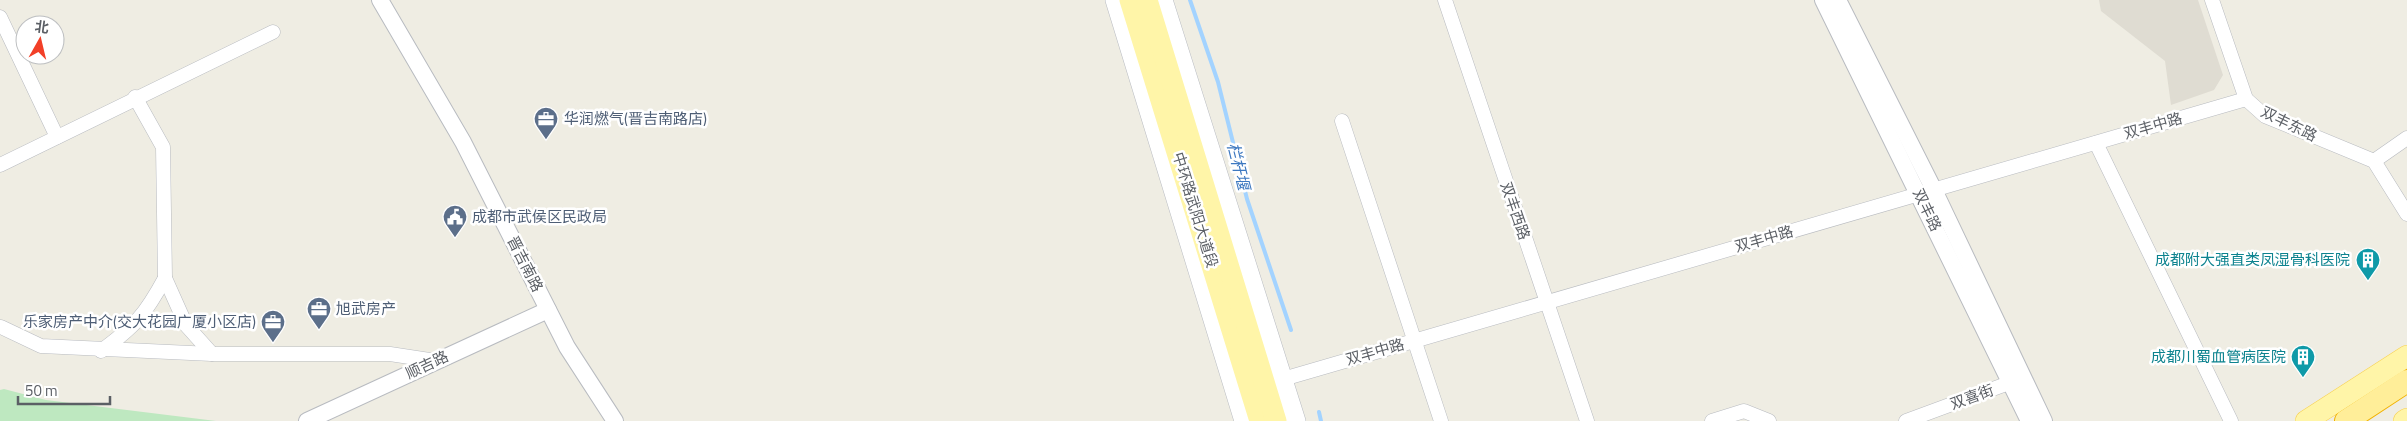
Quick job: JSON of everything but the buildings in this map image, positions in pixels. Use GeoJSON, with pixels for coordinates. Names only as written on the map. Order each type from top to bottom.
{"type":"FeatureCollection","features":[{"type":"Feature","properties":{"kind":"highway"},"geometry":{"type":"LineString","coordinates":[[2346,421],[2407,381]]}},
{"type":"Feature","properties":{"kind":"highway"},"geometry":{"type":"LineString","coordinates":[[2373,421],[2407,399]]}},
{"type":"Feature","properties":{"kind":"main road"},"geometry":{"type":"LineString","coordinates":[[1114,0],[1244,421]]}},
{"type":"Feature","properties":{"kind":"main road","name":"中环路武阳大道段"},"geometry":{"type":"LineString","coordinates":[[1130,0],[1167,92],[1276,421]]}},
{"type":"Feature","properties":{"kind":"main road","name":"中环路武阳大道段"},"geometry":{"type":"LineString","coordinates":[[1147,0],[1167,92],[1260,421]]}},
{"type":"Feature","properties":{"kind":"main road"},"geometry":{"type":"LineString","coordinates":[[1163,0],[1296,421]]}},
{"type":"Feature","properties":{"kind":"main road"},"geometry":{"type":"LineString","coordinates":[[2306,421],[2407,356]]}},
{"type":"Feature","properties":{"kind":"street","name":"晋吉南路"},"geometry":{"type":"LineString","coordinates":[[380,0],[463,142],[566,347],[615,421]]}},
{"type":"Feature","properties":{"kind":"street","name":"双丰西路"},"geometry":{"type":"LineString","coordinates":[[1445,0],[1587,421]]}},
{"type":"Feature","properties":{"kind":"street","name":"双丰路"},"geometry":{"type":"LineString","coordinates":[[1823,0],[1926,192],[2044,421]]}},
{"type":"Feature","properties":{"kind":"street","name":"双丰路"},"geometry":{"type":"LineString","coordinates":[[1838,0],[1926,192],[2010,383],[2030,421]]}},
{"type":"Feature","properties":{"kind":"street","name":"双丰东路"},"geometry":{"type":"LineString","coordinates":[[2212,0],[2246,99],[2265,116],[2374,161]]}},
{"type":"Feature","properties":{"kind":"street"},"geometry":{"type":"LineString","coordinates":[[0,17],[57,137]]}},
{"type":"Feature","properties":{"kind":"street"},"geometry":{"type":"LineString","coordinates":[[0,165],[272,32]]}},
{"type":"Feature","properties":{"kind":"street"},"geometry":{"type":"LineString","coordinates":[[136,97],[163,147],[165,278],[186,325],[212,354]]}},
{"type":"Feature","properties":{"kind":"street","name":"双丰中路"},"geometry":{"type":"LineString","coordinates":[[1283,379],[2246,99]]}},
{"type":"Feature","properties":{"kind":"street"},"geometry":{"type":"LineString","coordinates":[[1342,121],[1441,421]]}},
{"type":"Feature","properties":{"kind":"street"},"geometry":{"type":"LineString","coordinates":[[2407,138],[2374,161],[2407,214]]}},
{"type":"Feature","properties":{"kind":"street"},"geometry":{"type":"LineString","coordinates":[[2096,143],[2232,421]]}},
{"type":"Feature","properties":{"kind":"street"},"geometry":{"type":"LineString","coordinates":[[102,351],[128,331],[148,310],[165,278]]}},
{"type":"Feature","properties":{"kind":"street","name":"顺吉路"},"geometry":{"type":"LineString","coordinates":[[307,421],[548,310]]}},
{"type":"Feature","properties":{"kind":"street"},"geometry":{"type":"LineString","coordinates":[[0,327],[41,346],[102,351],[212,354],[390,354],[436,361]]}},
{"type":"Feature","properties":{"kind":"street","name":"双喜街"},"geometry":{"type":"LineString","coordinates":[[1906,421],[2010,383]]}},
{"type":"Feature","properties":{"kind":"street"},"geometry":{"type":"LineString","coordinates":[[1712,421],[1744,411],[1769,421]]}},
{"type":"Feature","properties":{"kind":"shaded area"},"geometry":{"type":"Polygon","coordinates":[[[2099,0],[2198,0],[2223,75],[2214,90],[2171,105],[2165,61],[2101,11],[2099,0]]]}},
{"type":"Feature","properties":{"kind":"green space"},"geometry":{"type":"Polygon","coordinates":[[[4,389],[46,400],[216,421],[0,421],[0,390],[4,389]]]}},
{"type":"Feature","properties":{"kind":"waterway","name":"栏杆堰"},"geometry":{"type":"LineString","coordinates":[[1190,0],[1218,82],[1247,199],[1291,330]]}},
{"type":"Feature","properties":{"kind":"waterway","name":"栏杆堰"},"geometry":{"type":"LineString","coordinates":[[1319,412],[1321,421]]}},
{"type":"Feature","properties":{"kind":"place","name":"华润燃气(晋吉南路店)"},"geometry":{"type":"Point","coordinates":[546,140]}},
{"type":"Feature","properties":{"kind":"place","name":"成都市武侯区民政局"},"geometry":{"type":"Point","coordinates":[455,238]}},
{"type":"Feature","properties":{"kind":"place","name":"成都附大强直类凤湿骨科医院"},"geometry":{"type":"Point","coordinates":[2368,281]}},
{"type":"Feature","properties":{"kind":"place","name":"旭武房产"},"geometry":{"type":"Point","coordinates":[319,330]}},
{"type":"Feature","properties":{"kind":"place","name":"乐家房产中介(交大花园广厦小区店)"},"geometry":{"type":"Point","coordinates":[273,343]}},
{"type":"Feature","properties":{"kind":"place","name":"成都川蜀血管病医院"},"geometry":{"type":"Point","coordinates":[2303,378]}}]}
